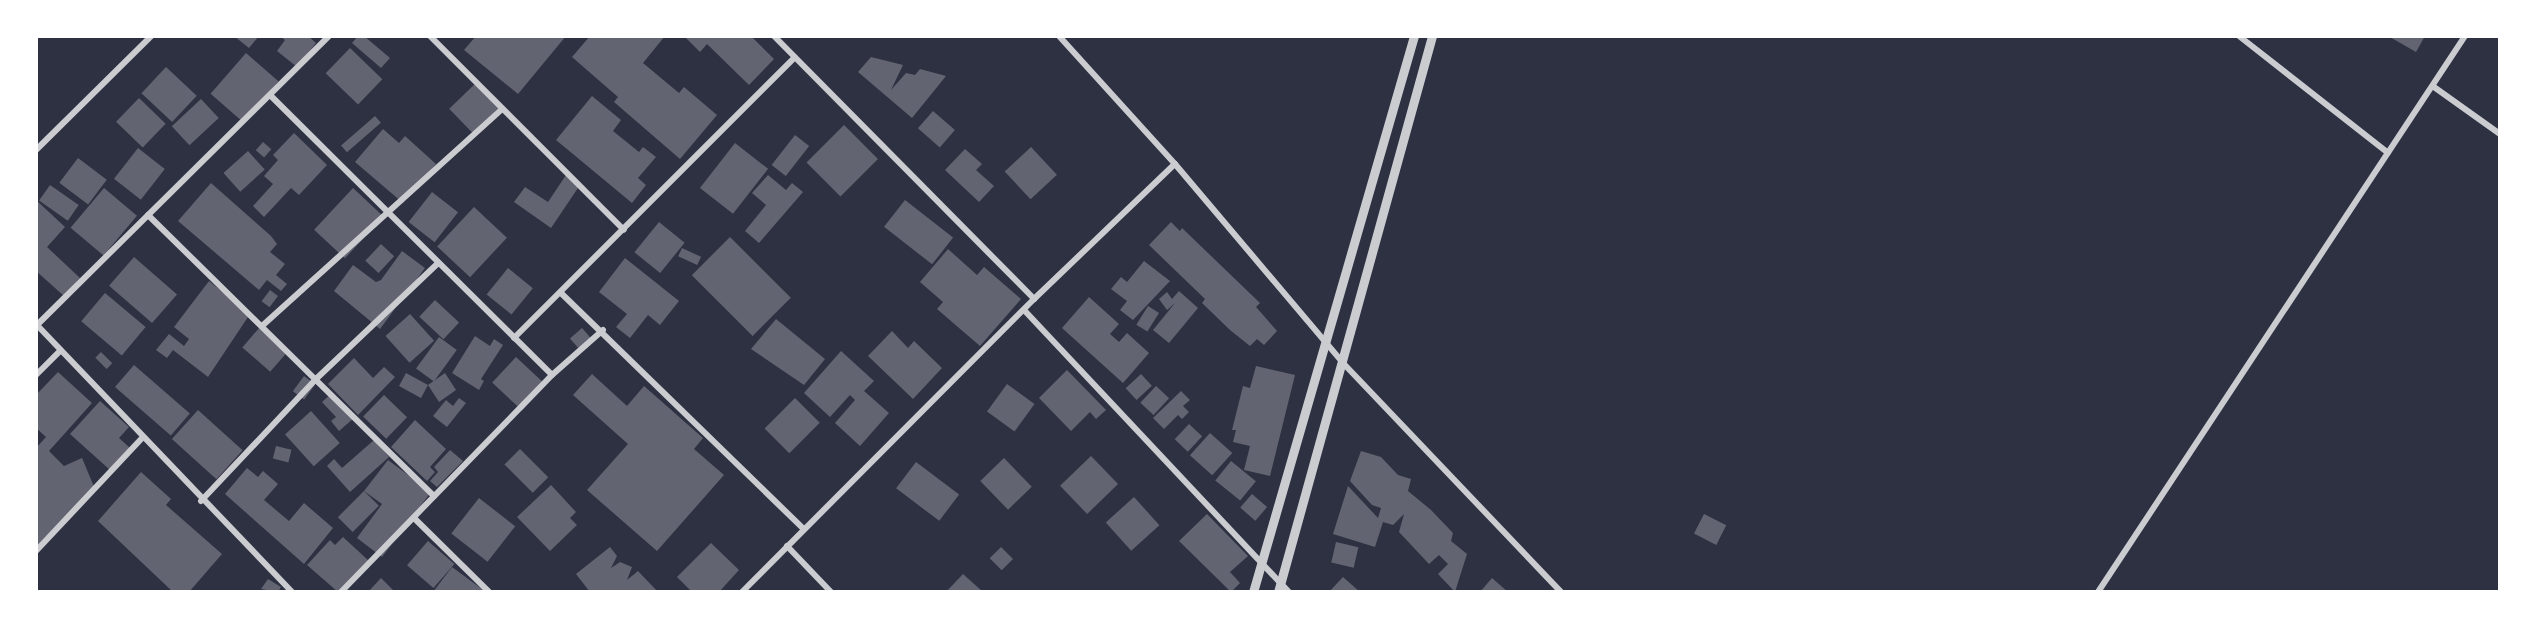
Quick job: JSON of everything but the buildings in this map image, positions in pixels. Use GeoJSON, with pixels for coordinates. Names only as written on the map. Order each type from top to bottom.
{"type":"FeatureCollection","features":[{"type":"Feature","properties":{"kind":"street"},"geometry":{"type":"LineString","coordinates":[[36,150],[151,36]]}},
{"type":"Feature","properties":{"kind":"street"},"geometry":{"type":"LineString","coordinates":[[292,592],[201,501],[59,352],[36,324],[329,36]]}},
{"type":"Feature","properties":{"kind":"street"},"geometry":{"type":"LineString","coordinates":[[430,36],[501,110],[624,230]]}},
{"type":"Feature","properties":{"kind":"street"},"geometry":{"type":"LineString","coordinates":[[774,36],[1034,299]]}},
{"type":"Feature","properties":{"kind":"street"},"geometry":{"type":"LineString","coordinates":[[1059,36],[1175,164],[1326,340],[1343,363],[1561,592]]}},
{"type":"Feature","properties":{"kind":"street"},"geometry":{"type":"LineString","coordinates":[[1253,592],[1414,36]]}},
{"type":"Feature","properties":{"kind":"street"},"geometry":{"type":"LineString","coordinates":[[1279,588],[1432,36]]}},
{"type":"Feature","properties":{"kind":"street"},"geometry":{"type":"LineString","coordinates":[[2239,36],[2388,153]]}},
{"type":"Feature","properties":{"kind":"street"},"geometry":{"type":"LineString","coordinates":[[2098,592],[2465,36]]}},
{"type":"Feature","properties":{"kind":"street"},"geometry":{"type":"LineString","coordinates":[[514,338],[562,294],[795,57]]}},
{"type":"Feature","properties":{"kind":"street"},"geometry":{"type":"LineString","coordinates":[[2433,87],[2500,134]]}},
{"type":"Feature","properties":{"kind":"street"},"geometry":{"type":"LineString","coordinates":[[270,95],[385,214],[552,375]]}},
{"type":"Feature","properties":{"kind":"street"},"geometry":{"type":"LineString","coordinates":[[262,326],[501,110]]}},
{"type":"Feature","properties":{"kind":"street"},"geometry":{"type":"LineString","coordinates":[[742,592],[1034,299],[1175,164]]}},
{"type":"Feature","properties":{"kind":"street"},"geometry":{"type":"LineString","coordinates":[[148,215],[434,496]]}},
{"type":"Feature","properties":{"kind":"street"},"geometry":{"type":"LineString","coordinates":[[201,501],[316,380],[437,264]]}},
{"type":"Feature","properties":{"kind":"street"},"geometry":{"type":"LineString","coordinates":[[562,294],[603,330],[804,529]]}},
{"type":"Feature","properties":{"kind":"street"},"geometry":{"type":"LineString","coordinates":[[1024,310],[1261,563],[1279,588],[1289,592]]}},
{"type":"Feature","properties":{"kind":"street"},"geometry":{"type":"LineString","coordinates":[[341,592],[552,375],[603,330]]}},
{"type":"Feature","properties":{"kind":"street"},"geometry":{"type":"LineString","coordinates":[[36,375],[59,352]]}},
{"type":"Feature","properties":{"kind":"street"},"geometry":{"type":"LineString","coordinates":[[36,551],[142,438]]}},
{"type":"Feature","properties":{"kind":"street"},"geometry":{"type":"LineString","coordinates":[[414,518],[489,592]]}},
{"type":"Feature","properties":{"kind":"street"},"geometry":{"type":"LineString","coordinates":[[787,546],[831,592]]}}]}
